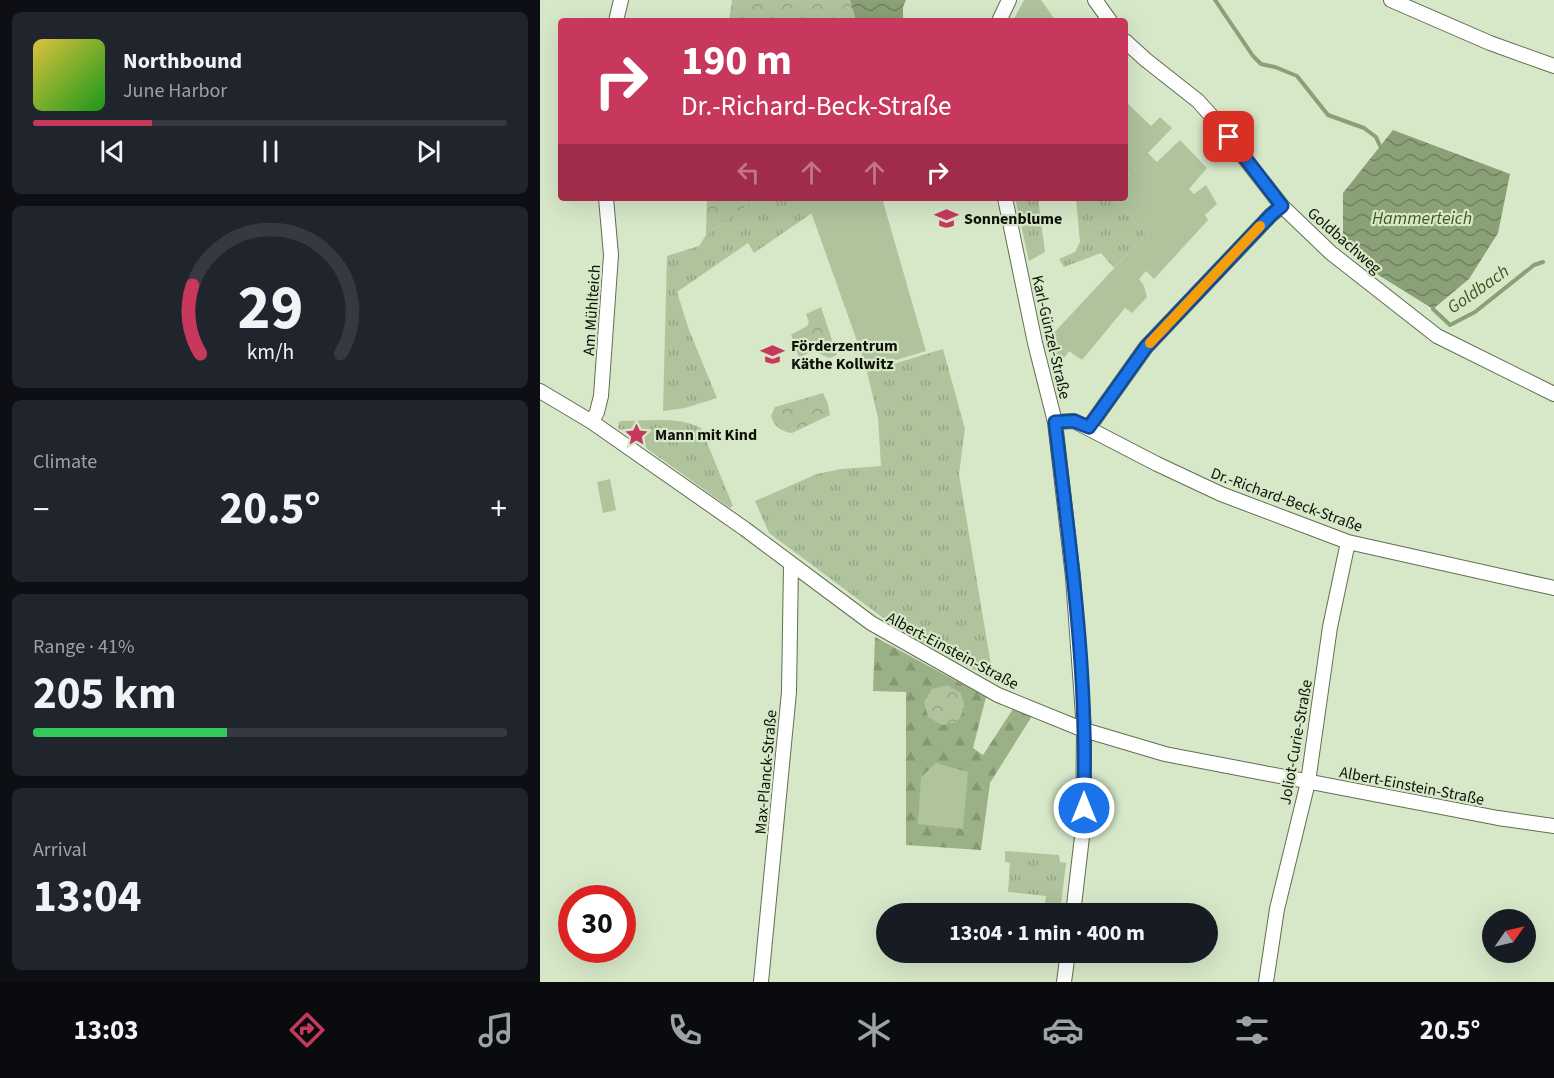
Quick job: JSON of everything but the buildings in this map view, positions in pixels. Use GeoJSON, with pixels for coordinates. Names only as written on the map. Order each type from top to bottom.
{"type":"FeatureCollection","features":[{"type":"Feature","properties":{"kind":"street"},"geometry":{"type":"LineString","coordinates":[[617,18],[621,0]]}},
{"type":"Feature","properties":{"kind":"street"},"geometry":{"type":"LineString","coordinates":[[1001,18],[1010,0]]}},
{"type":"Feature","properties":{"kind":"street"},"geometry":{"type":"LineString","coordinates":[[1095,0],[1108,18]]}},
{"type":"Feature","properties":{"kind":"street"},"geometry":{"type":"LineString","coordinates":[[1391,0],[1490,43],[1554,66]]}},
{"type":"Feature","properties":{"kind":"street","name":"Goldbachweg"},"geometry":{"type":"LineString","coordinates":[[1128,44],[1198,101],[1282,206],[1331,253],[1437,336],[1554,394]]}},
{"type":"Feature","properties":{"kind":"street","name":"Am Mühlteich"},"geometry":{"type":"LineString","coordinates":[[592,422],[601,396],[611,255],[606,201]]}},
{"type":"Feature","properties":{"kind":"street","name":"Karl-Günzel-Straße"},"geometry":{"type":"LineString","coordinates":[[1006,201],[1030,321],[1055,422],[1073,577],[1084,730],[1083,828],[1073,903]]}},
{"type":"Feature","properties":{"kind":"street"},"geometry":{"type":"LineString","coordinates":[[1089,427],[1146,347],[1282,206]]}},
{"type":"Feature","properties":{"kind":"street","name":"Albert-Einstein-Straße"},"geometry":{"type":"LineString","coordinates":[[540,391],[592,422],[745,529],[871,623],[969,680],[1007,699],[1084,730],[1165,754],[1498,818],[1554,826]]}},
{"type":"Feature","properties":{"kind":"street","name":"Dr.-Richard-Beck-Straße"},"geometry":{"type":"LineString","coordinates":[[1055,422],[1074,421],[1089,427],[1157,464],[1221,494],[1348,542],[1554,588]]}},
{"type":"Feature","properties":{"kind":"street","name":"Joliot-Curie-Straße"},"geometry":{"type":"LineString","coordinates":[[1266,982],[1277,909],[1308,782],[1330,627],[1348,542]]}},
{"type":"Feature","properties":{"kind":"street","name":"Max-Planck-Straße"},"geometry":{"type":"LineString","coordinates":[[761,982],[789,692],[791,564]]}},
{"type":"Feature","properties":{"kind":"street"},"geometry":{"type":"LineString","coordinates":[[1064,982],[1067,963]]}},
{"type":"Feature","properties":{"kind":"green space"},"geometry":{"type":"Polygon","coordinates":[[[732,0],[850,0],[855,18],[729,18],[732,0]]]}},
{"type":"Feature","properties":{"kind":"green space"},"geometry":{"type":"Polygon","coordinates":[[[1024,0],[1041,0],[1054,18],[1015,18],[1024,0]]]}},
{"type":"Feature","properties":{"kind":"green space"},"geometry":{"type":"Polygon","coordinates":[[[1128,104],[1151,126],[1160,117],[1172,128],[1148,153],[1157,162],[1180,140],[1207,168],[1189,189],[1194,194],[1206,185],[1217,204],[1205,215],[1208,220],[1154,279],[1146,271],[1139,279],[1147,297],[1132,313],[1125,308],[1082,360],[1069,351],[1061,362],[1054,359],[1049,348],[1051,336],[1146,234],[1116,201],[1128,201],[1128,104]]]}},
{"type":"Feature","properties":{"kind":"green space"},"geometry":{"type":"Polygon","coordinates":[[[707,201],[753,201],[706,235],[707,201]]]}},
{"type":"Feature","properties":{"kind":"green space"},"geometry":{"type":"Polygon","coordinates":[[[753,201],[807,201],[812,213],[754,253],[748,243],[677,292],[689,330],[717,398],[685,408],[663,411],[667,256],[699,246],[706,235],[753,201]]]}},
{"type":"Feature","properties":{"kind":"green space"},"geometry":{"type":"Polygon","coordinates":[[[807,201],[883,201],[926,351],[867,369],[807,201]]]}},
{"type":"Feature","properties":{"kind":"green space"},"geometry":{"type":"Polygon","coordinates":[[[1016,201],[1038,201],[1045,252],[1029,261],[1016,201]]]}},
{"type":"Feature","properties":{"kind":"green space"},"geometry":{"type":"Polygon","coordinates":[[[1076,201],[1116,201],[1146,234],[1114,268],[1101,253],[1064,267],[1059,259],[1075,252],[1080,242],[1076,201]]]}},
{"type":"Feature","properties":{"kind":"green space"},"geometry":{"type":"Polygon","coordinates":[[[821,307],[837,355],[829,358],[814,351],[799,357],[791,335],[807,326],[809,322],[806,314],[821,307]]]}},
{"type":"Feature","properties":{"kind":"green space"},"geometry":{"type":"Polygon","coordinates":[[[943,349],[965,429],[959,474],[993,677],[972,669],[898,629],[769,533],[755,501],[817,474],[841,469],[881,466],[878,418],[867,372],[943,349]]]}},
{"type":"Feature","properties":{"kind":"green space"},"geometry":{"type":"Polygon","coordinates":[[[823,393],[830,415],[792,433],[781,430],[774,423],[771,416],[775,407],[823,393]]]}},
{"type":"Feature","properties":{"kind":"green space"},"geometry":{"type":"Polygon","coordinates":[[[621,421],[672,421],[701,428],[733,506],[730,508],[618,428],[621,421]]]}},
{"type":"Feature","properties":{"kind":"green space"},"geometry":{"type":"Polygon","coordinates":[[[610,479],[616,510],[603,513],[597,482],[610,479]]]}},
{"type":"Feature","properties":{"kind":"green space"},"geometry":{"type":"Polygon","coordinates":[[[875,637],[986,697],[973,748],[983,755],[1013,709],[1032,716],[990,783],[981,850],[906,845],[906,692],[873,691],[875,637]]]}},
{"type":"Feature","properties":{"kind":"green space"},"geometry":{"type":"Polygon","coordinates":[[[947,685],[961,693],[965,708],[957,722],[942,725],[928,717],[924,702],[932,689],[947,685]]]}},
{"type":"Feature","properties":{"kind":"green space"},"geometry":{"type":"Polygon","coordinates":[[[936,763],[968,772],[963,829],[918,824],[921,777],[936,763]]]}},
{"type":"Feature","properties":{"kind":"green space"},"geometry":{"type":"Polygon","coordinates":[[[1005,851],[1059,855],[1060,862],[1066,863],[1061,903],[1045,903],[1046,896],[1008,892],[1010,863],[1005,862],[1005,851]]]}},
{"type":"Feature","properties":{"kind":"water"},"geometry":{"type":"Polygon","coordinates":[[[850,0],[906,0],[903,7],[903,18],[855,18],[850,0]]]}},
{"type":"Feature","properties":{"kind":"water","name":"Hammerteich"},"geometry":{"type":"Polygon","coordinates":[[[1393,130],[1510,174],[1498,233],[1469,279],[1433,309],[1372,271],[1343,238],[1343,193],[1393,130]]]}},
{"type":"Feature","properties":{"kind":"waterway","name":"Goldbach"},"geometry":{"type":"LineString","coordinates":[[1215,0],[1253,56],[1261,64],[1297,76],[1328,115],[1364,128],[1376,137],[1380,146]]}},
{"type":"Feature","properties":{"kind":"waterway","name":"Goldbach"},"geometry":{"type":"LineString","coordinates":[[1433,309],[1450,325],[1475,312],[1534,265],[1543,262]]}},
{"type":"Feature","properties":{"kind":"slow traffic"},"geometry":{"type":"LineString","coordinates":[[1150,343],[1260,226]]}},
{"type":"Feature","properties":{"kind":"place","name":"Sonnenblume"},"geometry":{"type":"Point","coordinates":[946,218]}},
{"type":"Feature","properties":{"kind":"place","name":"Förderzentrum Käthe Kollwitz"},"geometry":{"type":"Point","coordinates":[773,354]}},
{"type":"Feature","properties":{"kind":"place","name":"Mann mit Kind"},"geometry":{"type":"Point","coordinates":[637,434]}},
{"type":"Feature","properties":{"kind":"route"},"geometry":{"type":"LineString","coordinates":[[1084,808],[1084,730],[1080,656],[1055,422],[1074,421],[1089,427],[1146,347],[1282,206],[1229,137]]}}]}
